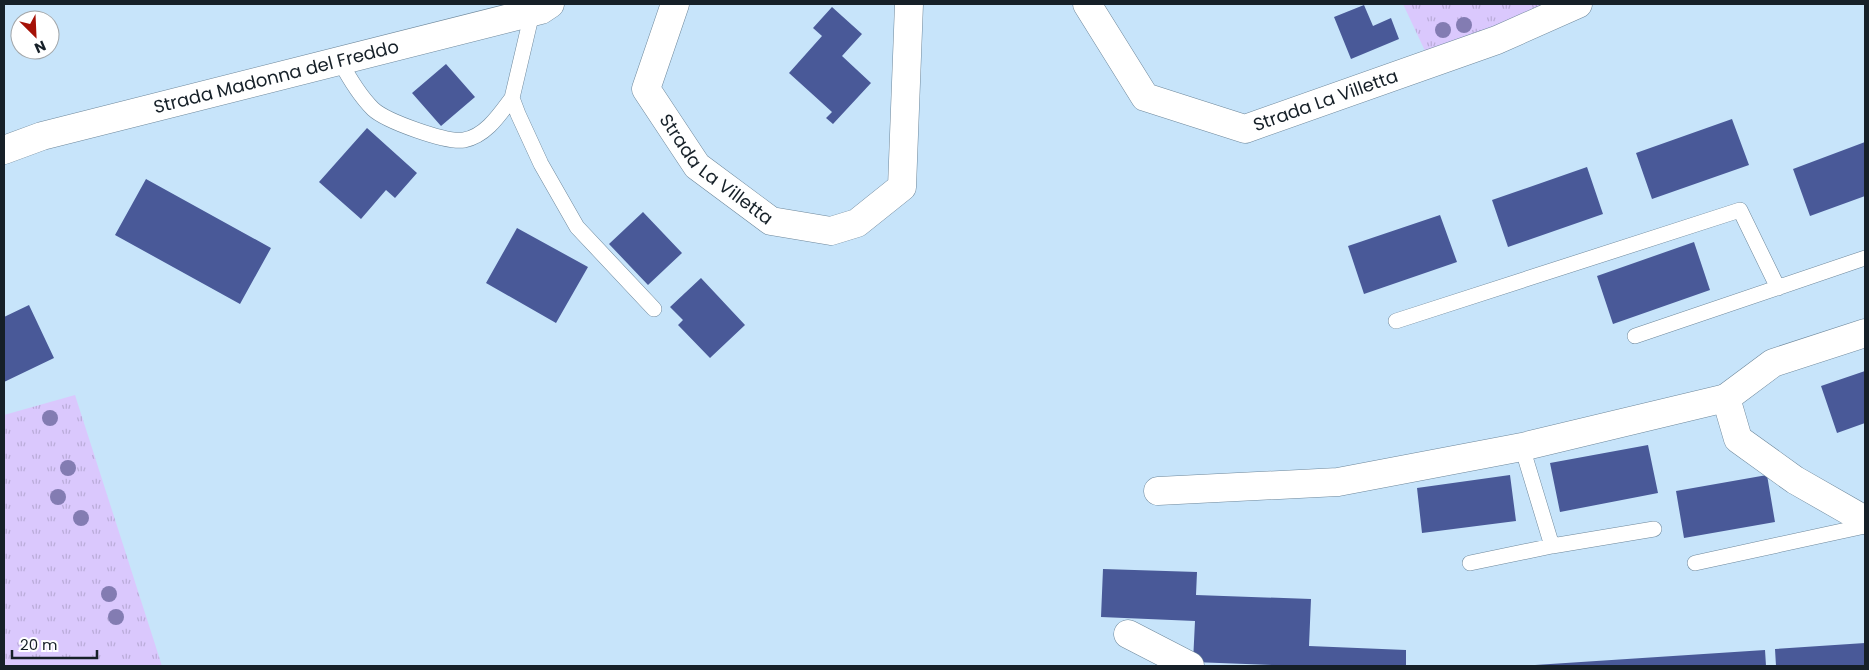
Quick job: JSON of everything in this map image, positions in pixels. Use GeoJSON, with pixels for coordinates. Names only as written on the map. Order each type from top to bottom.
{"type":"FeatureCollection","features":[{"type":"Feature","properties":{"kind":"street","name":"Strada La Villetta"},"geometry":{"type":"LineString","coordinates":[[675,4],[646,89],[697,166],[771,221],[831,231],[857,223],[902,187],[909,4]]}},
{"type":"Feature","properties":{"kind":"street","name":"Strada La Villetta"},"geometry":{"type":"LineString","coordinates":[[1087,4],[1145,97],[1245,129],[1497,40],[1578,4]]}},
{"type":"Feature","properties":{"kind":"street","name":"Strada Madonna del Freddo"},"geometry":{"type":"LineString","coordinates":[[4,150],[42,136],[541,8]]}},
{"type":"Feature","properties":{"kind":"street"},"geometry":{"type":"LineString","coordinates":[[1158,491],[1338,482],[1522,448],[1726,398],[1773,363],[1865,333]]}},
{"type":"Feature","properties":{"kind":"street"},"geometry":{"type":"LineString","coordinates":[[1726,398],[1738,439],[1795,480],[1865,520]]}},
{"type":"Feature","properties":{"kind":"street"},"geometry":{"type":"LineString","coordinates":[[1128,634],[1190,666]]}},
{"type":"Feature","properties":{"kind":"lane"},"geometry":{"type":"LineString","coordinates":[[340,61],[352,84],[374,110],[402,125],[434,136],[463,140],[476,135],[491,125],[512,98],[541,8]]}},
{"type":"Feature","properties":{"kind":"lane"},"geometry":{"type":"LineString","coordinates":[[512,98],[541,164],[577,227],[654,309]]}},
{"type":"Feature","properties":{"kind":"lane"},"geometry":{"type":"LineString","coordinates":[[1396,321],[1740,210],[1778,288]]}},
{"type":"Feature","properties":{"kind":"lane"},"geometry":{"type":"LineString","coordinates":[[1635,336],[1865,258]]}},
{"type":"Feature","properties":{"kind":"lane"},"geometry":{"type":"LineString","coordinates":[[1522,448],[1552,546]]}},
{"type":"Feature","properties":{"kind":"lane"},"geometry":{"type":"LineString","coordinates":[[1695,563],[1865,526]]}},
{"type":"Feature","properties":{"kind":"lane"},"geometry":{"type":"LineString","coordinates":[[1470,563],[1552,546],[1654,529]]}},
{"type":"Feature","properties":{"kind":"green space"},"geometry":{"type":"Polygon","coordinates":[[[1403,4],[1550,4],[1519,23],[1426,53],[1403,4]]]}},
{"type":"Feature","properties":{"kind":"green space"},"geometry":{"type":"Polygon","coordinates":[[[75,395],[162,666],[4,666],[4,415],[75,395]]]}},
{"type":"Feature","properties":{"kind":"building"},"geometry":{"type":"Polygon","coordinates":[[[1364,5],[1373,26],[1391,18],[1399,39],[1351,59],[1334,17],[1364,5]]]}},
{"type":"Feature","properties":{"kind":"building"},"geometry":{"type":"Polygon","coordinates":[[[832,7],[862,34],[842,56],[871,83],[833,124],[826,118],[832,112],[789,73],[822,36],[813,28],[832,7]]]}},
{"type":"Feature","properties":{"kind":"building"},"geometry":{"type":"Polygon","coordinates":[[[446,64],[475,97],[441,126],[412,93],[446,64]]]}},
{"type":"Feature","properties":{"kind":"building"},"geometry":{"type":"Polygon","coordinates":[[[1732,119],[1749,165],[1652,199],[1636,153],[1732,119]]]}},
{"type":"Feature","properties":{"kind":"building"},"geometry":{"type":"Polygon","coordinates":[[[367,128],[417,173],[395,198],[386,190],[361,219],[319,182],[367,128]]]}},
{"type":"Feature","properties":{"kind":"building"},"geometry":{"type":"Polygon","coordinates":[[[1865,142],[1865,196],[1810,216],[1793,169],[1865,142]]]}},
{"type":"Feature","properties":{"kind":"building"},"geometry":{"type":"Polygon","coordinates":[[[1587,167],[1603,214],[1508,247],[1492,200],[1587,167]]]}},
{"type":"Feature","properties":{"kind":"building"},"geometry":{"type":"Polygon","coordinates":[[[146,179],[271,248],[240,304],[115,235],[146,179]]]}},
{"type":"Feature","properties":{"kind":"building"},"geometry":{"type":"Polygon","coordinates":[[[643,212],[682,253],[648,285],[609,244],[643,212]]]}},
{"type":"Feature","properties":{"kind":"building"},"geometry":{"type":"Polygon","coordinates":[[[1440,215],[1457,262],[1364,294],[1348,246],[1440,215]]]}},
{"type":"Feature","properties":{"kind":"building"},"geometry":{"type":"Polygon","coordinates":[[[517,228],[588,267],[556,323],[486,283],[517,228]]]}},
{"type":"Feature","properties":{"kind":"building"},"geometry":{"type":"Polygon","coordinates":[[[1694,242],[1710,290],[1613,324],[1597,276],[1694,242]]]}},
{"type":"Feature","properties":{"kind":"building"},"geometry":{"type":"Polygon","coordinates":[[[701,278],[745,325],[710,358],[678,325],[683,320],[670,307],[701,278]]]}},
{"type":"Feature","properties":{"kind":"building"},"geometry":{"type":"Polygon","coordinates":[[[29,305],[54,358],[4,382],[4,317],[29,305]]]}},
{"type":"Feature","properties":{"kind":"building"},"geometry":{"type":"Polygon","coordinates":[[[1865,371],[1865,423],[1837,433],[1821,386],[1865,371]]]}},
{"type":"Feature","properties":{"kind":"building"},"geometry":{"type":"Polygon","coordinates":[[[1648,445],[1658,493],[1560,512],[1550,463],[1648,445]]]}},
{"type":"Feature","properties":{"kind":"building"},"geometry":{"type":"Polygon","coordinates":[[[1510,475],[1516,521],[1422,533],[1417,488],[1510,475]]]}},
{"type":"Feature","properties":{"kind":"building"},"geometry":{"type":"Polygon","coordinates":[[[1767,475],[1775,522],[1684,538],[1676,491],[1767,475]]]}},
{"type":"Feature","properties":{"kind":"building"},"geometry":{"type":"Polygon","coordinates":[[[1103,569],[1197,572],[1196,595],[1311,599],[1309,646],[1406,650],[1406,666],[1295,666],[1193,662],[1195,621],[1101,617],[1103,569]]]}},
{"type":"Feature","properties":{"kind":"building"},"geometry":{"type":"Polygon","coordinates":[[[1865,643],[1865,666],[1776,666],[1775,649],[1865,643]]]}},
{"type":"Feature","properties":{"kind":"building"},"geometry":{"type":"Polygon","coordinates":[[[1765,650],[1766,666],[1535,666],[1535,665],[1765,650]]]}}]}
